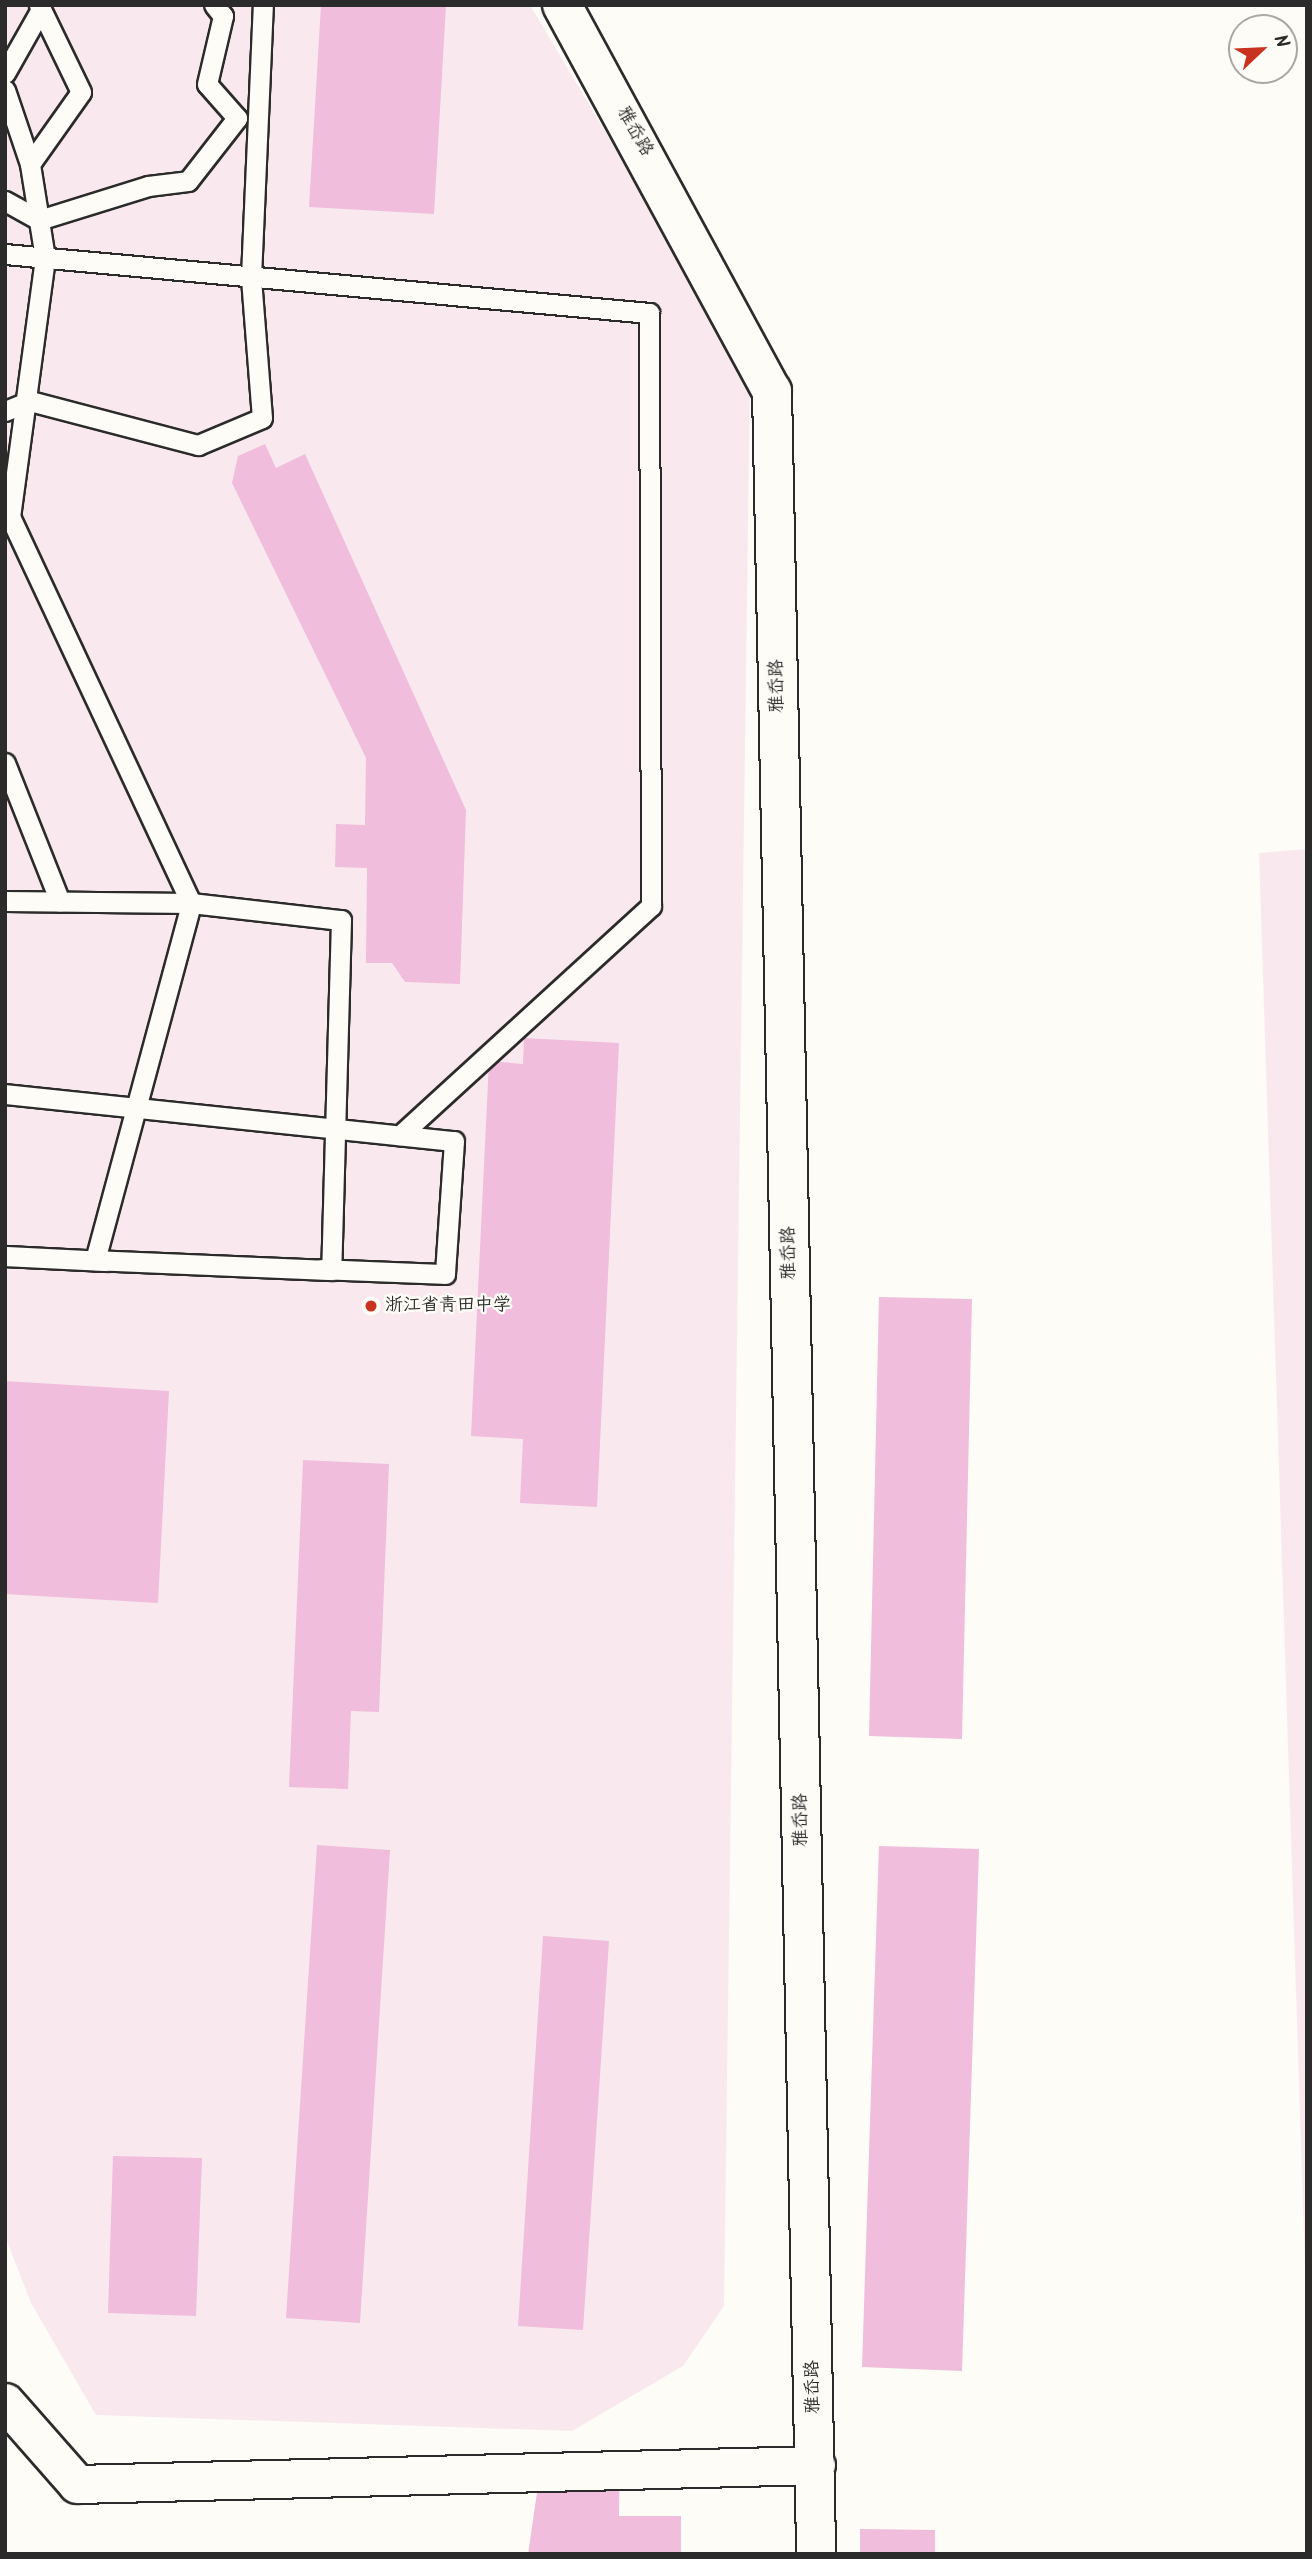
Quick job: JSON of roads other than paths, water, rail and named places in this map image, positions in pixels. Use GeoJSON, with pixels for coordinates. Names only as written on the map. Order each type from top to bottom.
{"type":"FeatureCollection","features":[{"type":"Feature","properties":{"kind":"street","name":"雅岙路"},"geometry":{"type":"LineString","coordinates":[[562,5],[772,391],[816,2554]]}},
{"type":"Feature","properties":{"kind":"street"},"geometry":{"type":"LineString","coordinates":[[5,2402],[77,2484],[816,2465]]}},
{"type":"Feature","properties":{"kind":"lane"},"geometry":{"type":"LineString","coordinates":[[5,201],[39,220],[148,186],[188,181],[236,118],[207,84],[223,16],[214,5]]}},
{"type":"Feature","properties":{"kind":"lane"},"geometry":{"type":"LineString","coordinates":[[5,411],[30,401],[198,445],[262,418],[251,277],[263,5]]}},
{"type":"Feature","properties":{"kind":"lane"},"geometry":{"type":"LineString","coordinates":[[30,164],[81,92],[39,9]]}},
{"type":"Feature","properties":{"kind":"lane"},"geometry":{"type":"LineString","coordinates":[[5,73],[39,9]]}},
{"type":"Feature","properties":{"kind":"lane"},"geometry":{"type":"LineString","coordinates":[[5,90],[30,164],[45,258],[30,401],[10,517],[191,903],[95,1260]]}},
{"type":"Feature","properties":{"kind":"lane"},"geometry":{"type":"LineString","coordinates":[[5,254],[649,313],[652,906],[400,1135]]}},
{"type":"Feature","properties":{"kind":"lane"},"geometry":{"type":"LineString","coordinates":[[5,762],[60,902]]}},
{"type":"Feature","properties":{"kind":"lane"},"geometry":{"type":"LineString","coordinates":[[5,901],[191,903],[341,920],[331,1270]]}},
{"type":"Feature","properties":{"kind":"lane"},"geometry":{"type":"LineString","coordinates":[[5,1094],[454,1141],[445,1274],[5,1256]]}},
{"type":"Feature","properties":{"kind":"place","name":"浙江省青田中学"},"geometry":{"type":"Point","coordinates":[371,1306]}}]}
